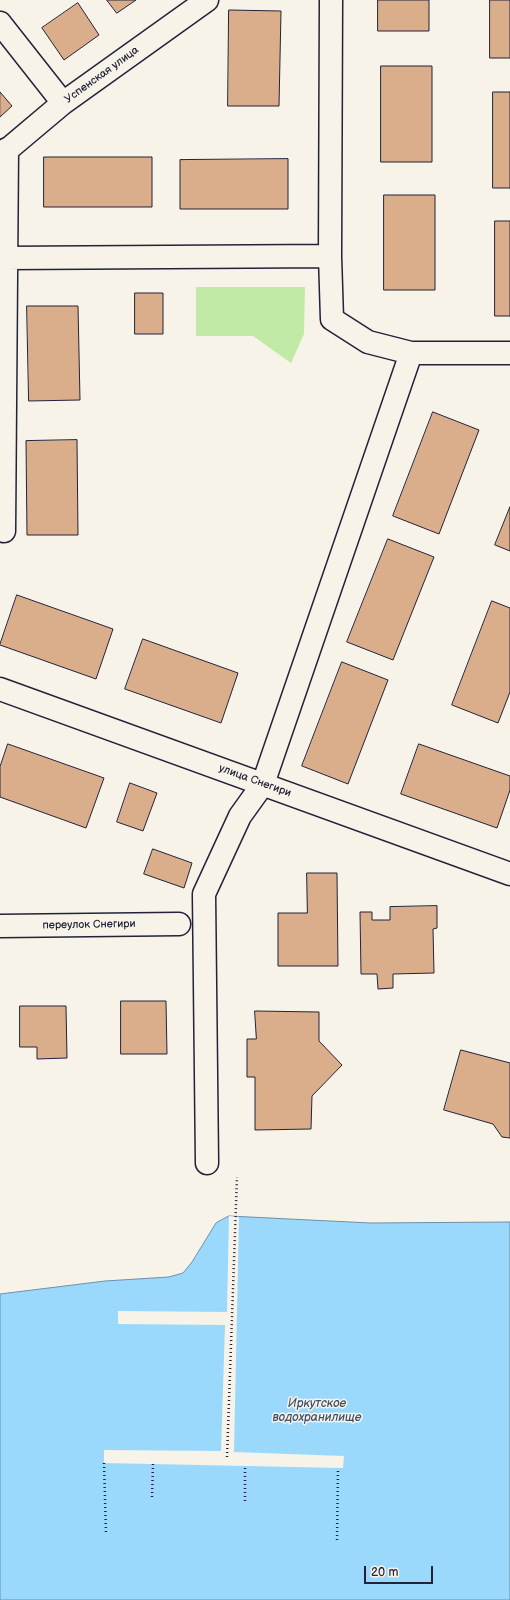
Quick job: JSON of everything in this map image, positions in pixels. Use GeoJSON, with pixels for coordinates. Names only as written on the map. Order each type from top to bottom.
{"type":"FeatureCollection","features":[{"type":"Feature","properties":{"kind":"street","name":"Успенская улица"},"geometry":{"type":"LineString","coordinates":[[3,152],[63,103],[207,0]]}},
{"type":"Feature","properties":{"kind":"street"},"geometry":{"type":"LineString","coordinates":[[331,0],[330,256],[332,319],[368,342],[411,353],[510,354]]}},
{"type":"Feature","properties":{"kind":"street"},"geometry":{"type":"LineString","coordinates":[[0,24],[63,103]]}},
{"type":"Feature","properties":{"kind":"street"},"geometry":{"type":"LineString","coordinates":[[3,152],[5,258],[4,531]]}},
{"type":"Feature","properties":{"kind":"street"},"geometry":{"type":"LineString","coordinates":[[5,258],[330,256]]}},
{"type":"Feature","properties":{"kind":"street"},"geometry":{"type":"LineString","coordinates":[[207,1163],[204,894],[240,816],[263,784],[411,353]]}},
{"type":"Feature","properties":{"kind":"street","name":"улица Снегири"},"geometry":{"type":"LineString","coordinates":[[0,689],[510,874]]}},
{"type":"Feature","properties":{"kind":"street","name":"переулок Снегири"},"geometry":{"type":"LineString","coordinates":[[0,926],[179,924]]}},
{"type":"Feature","properties":{"kind":"path"},"geometry":{"type":"LineString","coordinates":[[227,1457],[237,1177]]}},
{"type":"Feature","properties":{"kind":"path"},"geometry":{"type":"LineString","coordinates":[[104,1463],[106,1534]]}},
{"type":"Feature","properties":{"kind":"path"},"geometry":{"type":"LineString","coordinates":[[152,1497],[153,1464]]}},
{"type":"Feature","properties":{"kind":"path"},"geometry":{"type":"LineString","coordinates":[[245,1466],[245,1501]]}},
{"type":"Feature","properties":{"kind":"path"},"geometry":{"type":"LineString","coordinates":[[337,1540],[338,1468]]}},
{"type":"Feature","properties":{"kind":"green space"},"geometry":{"type":"Polygon","coordinates":[[[196,287],[305,287],[304,334],[291,363],[253,336],[196,336],[196,287]]]}},
{"type":"Feature","properties":{"kind":"water","name":"Иркутское водохранилище"},"geometry":{"type":"Polygon","coordinates":[[[229,1216],[370,1223],[510,1222],[510,1600],[0,1600],[0,1294],[105,1281],[169,1277],[183,1273],[192,1262],[216,1223],[229,1216]]]}},
{"type":"Feature","properties":{"kind":"pier"},"geometry":{"type":"Polygon","coordinates":[[[229,1216],[239,1217],[234,1452],[344,1456],[343,1468],[104,1463],[104,1450],[221,1451],[225,1325],[118,1324],[118,1311],[227,1312],[229,1216]]]}},
{"type":"Feature","properties":{"kind":"building"},"geometry":{"type":"Polygon","coordinates":[[[107,0],[136,0],[117,13],[107,0]]]}},
{"type":"Feature","properties":{"kind":"building"},"geometry":{"type":"Polygon","coordinates":[[[378,0],[429,0],[429,31],[378,31],[378,0]]]}},
{"type":"Feature","properties":{"kind":"building"},"geometry":{"type":"Polygon","coordinates":[[[490,0],[510,0],[510,58],[490,58],[490,0]]]}},
{"type":"Feature","properties":{"kind":"building"},"geometry":{"type":"Polygon","coordinates":[[[78,3],[99,35],[64,60],[42,28],[78,3]]]}},
{"type":"Feature","properties":{"kind":"building"},"geometry":{"type":"Polygon","coordinates":[[[229,10],[281,11],[279,106],[228,106],[229,10]]]}},
{"type":"Feature","properties":{"kind":"building"},"geometry":{"type":"Polygon","coordinates":[[[381,66],[432,66],[432,162],[381,162],[381,66]]]}},
{"type":"Feature","properties":{"kind":"building"},"geometry":{"type":"Polygon","coordinates":[[[0,92],[12,106],[0,117],[0,92]]]}},
{"type":"Feature","properties":{"kind":"building"},"geometry":{"type":"Polygon","coordinates":[[[493,92],[510,92],[510,188],[493,188],[493,92]]]}},
{"type":"Feature","properties":{"kind":"building"},"geometry":{"type":"Polygon","coordinates":[[[44,157],[152,157],[152,207],[44,207],[44,157]]]}},
{"type":"Feature","properties":{"kind":"building"},"geometry":{"type":"Polygon","coordinates":[[[288,159],[288,209],[180,209],[180,160],[288,159]]]}},
{"type":"Feature","properties":{"kind":"building"},"geometry":{"type":"Polygon","coordinates":[[[384,195],[435,195],[435,290],[384,290],[384,195]]]}},
{"type":"Feature","properties":{"kind":"building"},"geometry":{"type":"Polygon","coordinates":[[[495,221],[510,221],[510,316],[495,316],[495,221]]]}},
{"type":"Feature","properties":{"kind":"building"},"geometry":{"type":"Polygon","coordinates":[[[135,293],[163,293],[163,334],[135,334],[135,293]]]}},
{"type":"Feature","properties":{"kind":"building"},"geometry":{"type":"Polygon","coordinates":[[[27,306],[78,306],[80,400],[29,401],[27,306]]]}},
{"type":"Feature","properties":{"kind":"building"},"geometry":{"type":"Polygon","coordinates":[[[433,412],[479,430],[439,534],[393,516],[433,412]]]}},
{"type":"Feature","properties":{"kind":"building"},"geometry":{"type":"Polygon","coordinates":[[[77,440],[78,535],[27,535],[26,441],[77,440]]]}},
{"type":"Feature","properties":{"kind":"building"},"geometry":{"type":"Polygon","coordinates":[[[510,507],[510,551],[495,545],[510,507]]]}},
{"type":"Feature","properties":{"kind":"building"},"geometry":{"type":"Polygon","coordinates":[[[388,539],[434,557],[393,660],[347,642],[388,539]]]}},
{"type":"Feature","properties":{"kind":"building"},"geometry":{"type":"Polygon","coordinates":[[[17,595],[113,629],[96,679],[0,645],[17,595]]]}},
{"type":"Feature","properties":{"kind":"building"},"geometry":{"type":"Polygon","coordinates":[[[492,601],[510,608],[510,692],[498,723],[452,705],[492,601]]]}},
{"type":"Feature","properties":{"kind":"building"},"geometry":{"type":"Polygon","coordinates":[[[143,639],[238,673],[221,723],[125,689],[143,639]]]}},
{"type":"Feature","properties":{"kind":"building"},"geometry":{"type":"Polygon","coordinates":[[[342,662],[388,680],[348,784],[302,766],[342,662]]]}},
{"type":"Feature","properties":{"kind":"building"},"geometry":{"type":"Polygon","coordinates":[[[8,744],[104,778],[86,828],[0,797],[0,767],[8,744]]]}},
{"type":"Feature","properties":{"kind":"building"},"geometry":{"type":"Polygon","coordinates":[[[419,744],[510,776],[510,790],[497,828],[401,794],[419,744]]]}},
{"type":"Feature","properties":{"kind":"building"},"geometry":{"type":"Polygon","coordinates":[[[130,783],[157,793],[143,831],[117,822],[130,783]]]}},
{"type":"Feature","properties":{"kind":"building"},"geometry":{"type":"Polygon","coordinates":[[[153,849],[192,863],[184,888],[144,874],[153,849]]]}},
{"type":"Feature","properties":{"kind":"building"},"geometry":{"type":"Polygon","coordinates":[[[307,873],[337,873],[338,966],[278,966],[278,913],[307,913],[307,873]]]}},
{"type":"Feature","properties":{"kind":"building"},"geometry":{"type":"Polygon","coordinates":[[[437,906],[437,928],[433,929],[434,973],[393,974],[393,988],[378,989],[377,974],[361,974],[360,912],[372,912],[372,920],[390,920],[390,907],[437,906]]]}},
{"type":"Feature","properties":{"kind":"building"},"geometry":{"type":"Polygon","coordinates":[[[121,1001],[166,1001],[167,1054],[121,1054],[121,1001]]]}},
{"type":"Feature","properties":{"kind":"building"},"geometry":{"type":"Polygon","coordinates":[[[20,1006],[66,1006],[67,1058],[37,1059],[37,1047],[20,1047],[20,1006]]]}},
{"type":"Feature","properties":{"kind":"building"},"geometry":{"type":"Polygon","coordinates":[[[255,1011],[319,1012],[319,1041],[342,1065],[312,1096],[311,1129],[255,1130],[255,1077],[247,1077],[247,1039],[256,1039],[255,1011]]]}},
{"type":"Feature","properties":{"kind":"building"},"geometry":{"type":"Polygon","coordinates":[[[461,1050],[510,1063],[510,1138],[502,1137],[493,1124],[444,1110],[461,1050]]]}}]}
